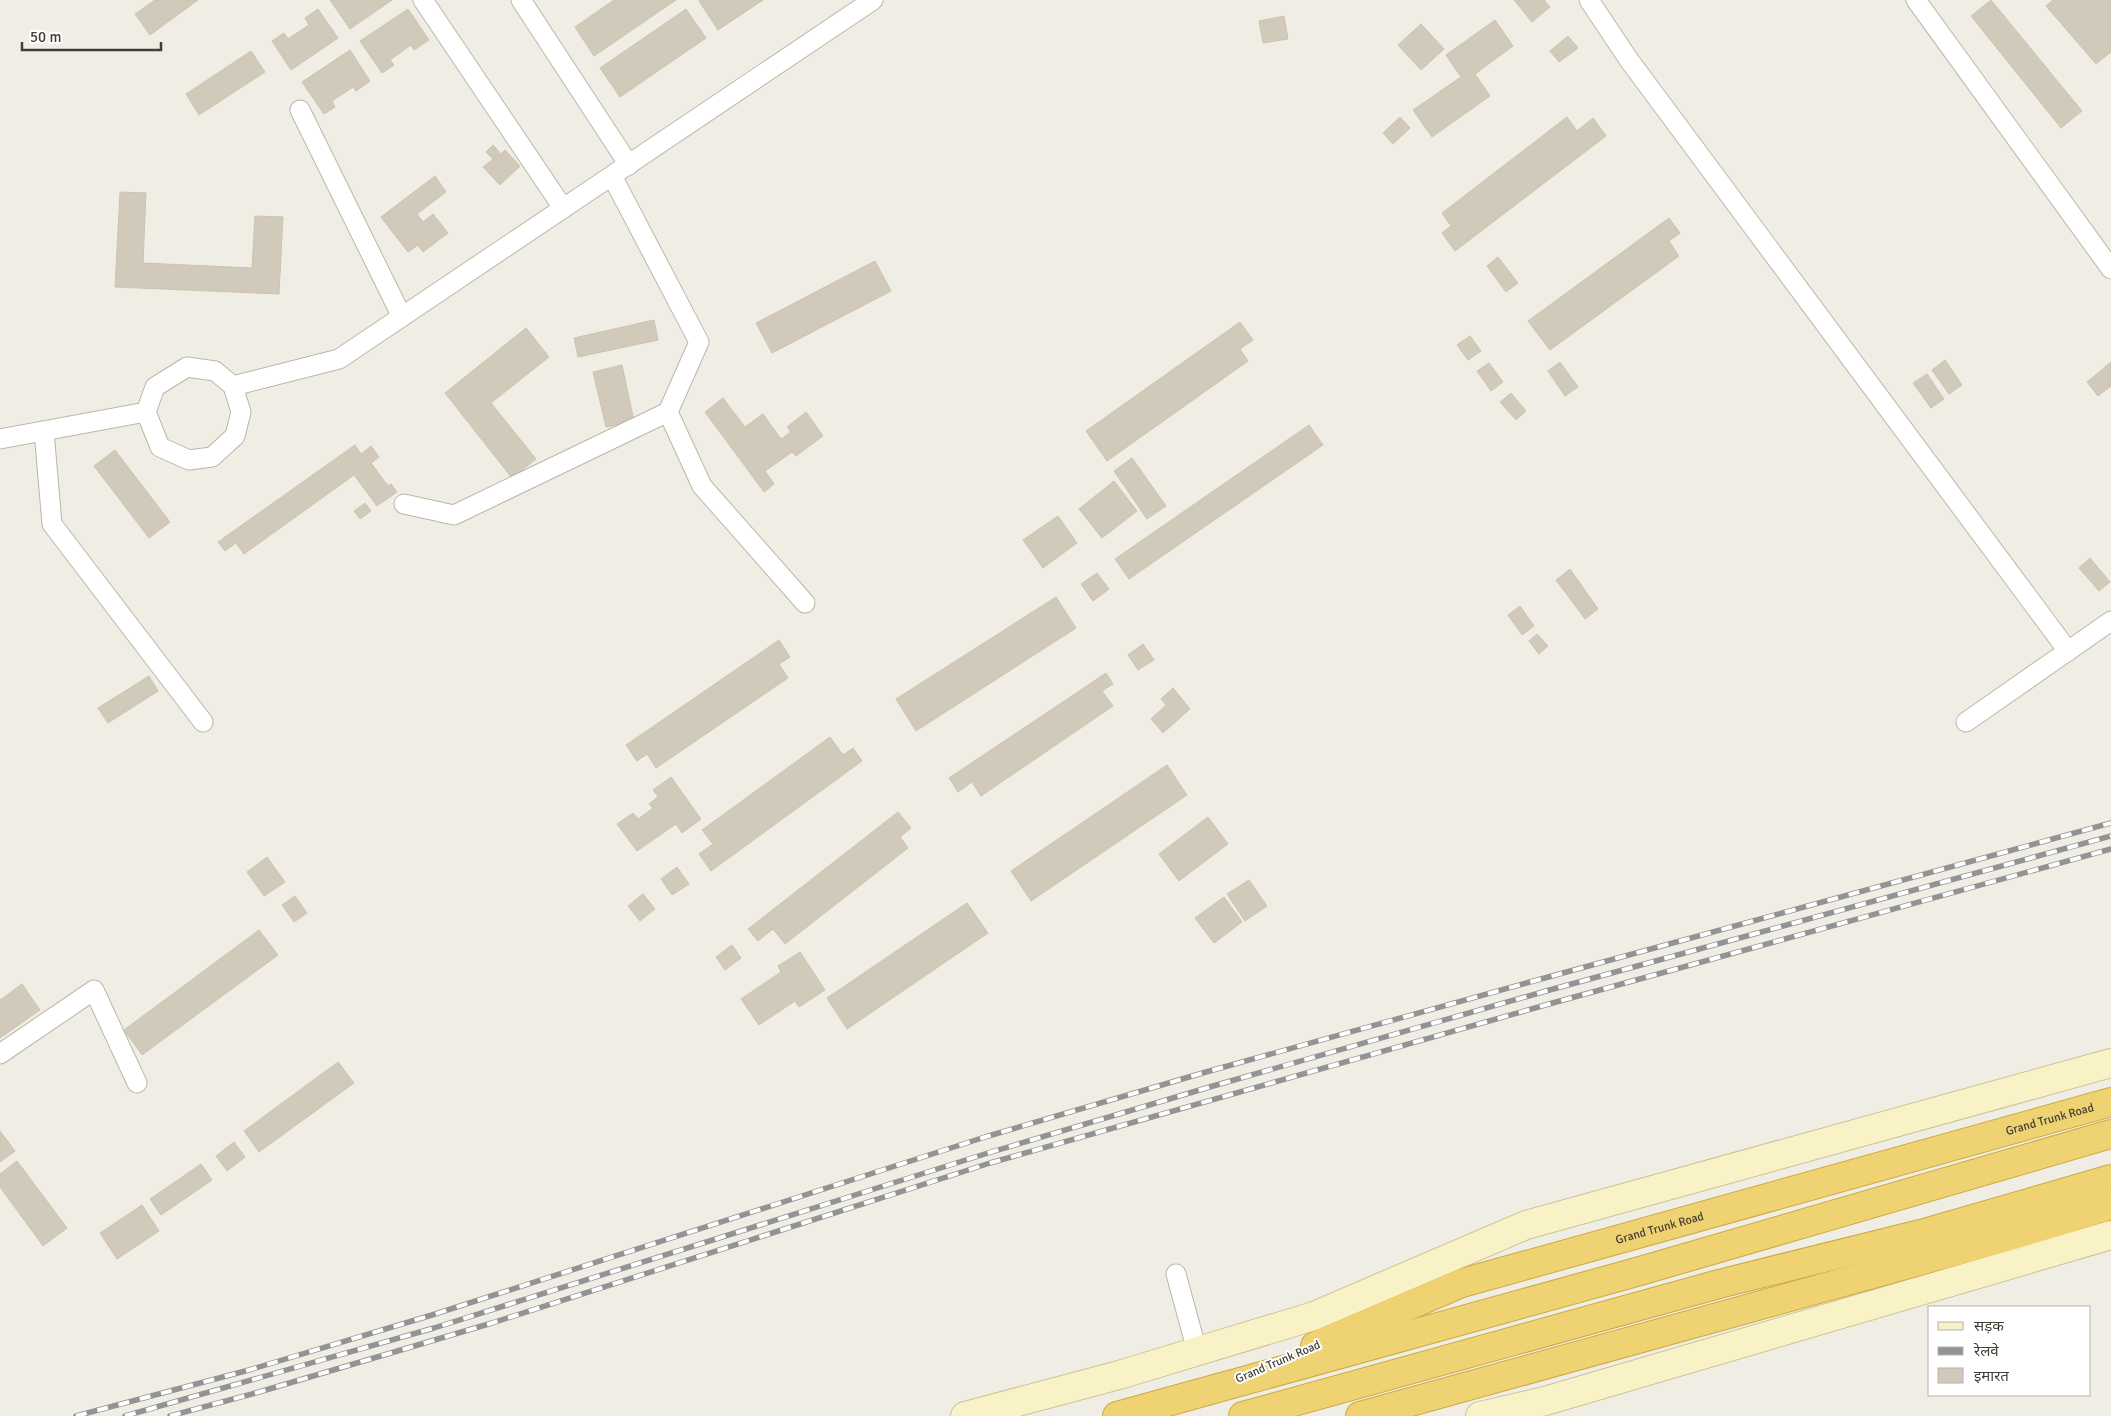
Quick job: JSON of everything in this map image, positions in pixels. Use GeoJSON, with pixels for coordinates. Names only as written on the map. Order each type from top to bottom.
{"type":"FeatureCollection","features":[{"type":"Feature","properties":{"kind":"highway","name":"Grand Trunk Road"},"geometry":{"type":"LineString","coordinates":[[1219,1388],[1462,1282],[2111,1102]]}},
{"type":"Feature","properties":{"kind":"highway","name":"Grand Trunk Road"},"geometry":{"type":"LineString","coordinates":[[1117,1416],[1640,1271],[2111,1134]]}},
{"type":"Feature","properties":{"kind":"highway"},"geometry":{"type":"LineString","coordinates":[[1243,1416],[1719,1284],[1928,1232],[2111,1179]]}},
{"type":"Feature","properties":{"kind":"highway"},"geometry":{"type":"LineString","coordinates":[[1360,1416],[2010,1236],[2111,1206]]}},
{"type":"Feature","properties":{"kind":"street"},"geometry":{"type":"LineString","coordinates":[[423,0],[564,208]]}},
{"type":"Feature","properties":{"kind":"street"},"geometry":{"type":"LineString","coordinates":[[521,0],[628,164]]}},
{"type":"Feature","properties":{"kind":"street"},"geometry":{"type":"LineString","coordinates":[[233,386],[339,359],[872,0]]}},
{"type":"Feature","properties":{"kind":"street"},"geometry":{"type":"LineString","coordinates":[[1589,0],[1629,60],[2068,651]]}},
{"type":"Feature","properties":{"kind":"street"},"geometry":{"type":"LineString","coordinates":[[1916,0],[2111,269]]}},
{"type":"Feature","properties":{"kind":"street"},"geometry":{"type":"LineString","coordinates":[[300,110],[402,317]]}},
{"type":"Feature","properties":{"kind":"street"},"geometry":{"type":"LineString","coordinates":[[404,504],[454,515],[668,412],[699,342],[612,176]]}},
{"type":"Feature","properties":{"kind":"street"},"geometry":{"type":"LineString","coordinates":[[187,366],[215,371],[233,386],[241,412],[235,436],[212,457],[188,460],[160,447],[146,412],[155,387],[187,366]]}},
{"type":"Feature","properties":{"kind":"street"},"geometry":{"type":"LineString","coordinates":[[0,439],[146,412]]}},
{"type":"Feature","properties":{"kind":"street"},"geometry":{"type":"LineString","coordinates":[[668,412],[702,486],[805,603]]}},
{"type":"Feature","properties":{"kind":"street"},"geometry":{"type":"LineString","coordinates":[[44,431],[52,524],[203,722]]}},
{"type":"Feature","properties":{"kind":"street"},"geometry":{"type":"LineString","coordinates":[[1966,722],[2111,621]]}},
{"type":"Feature","properties":{"kind":"street"},"geometry":{"type":"LineString","coordinates":[[0,1054],[94,990],[137,1083]]}},
{"type":"Feature","properties":{"kind":"street"},"geometry":{"type":"LineString","coordinates":[[966,1416],[1314,1316],[1526,1225],[2111,1063]]}},
{"type":"Feature","properties":{"kind":"street"},"geometry":{"type":"LineString","coordinates":[[1480,1416],[1544,1401],[2111,1235]]}},
{"type":"Feature","properties":{"kind":"street"},"geometry":{"type":"LineString","coordinates":[[1176,1274],[1197,1351]]}},
{"type":"Feature","properties":{"kind":"building"},"geometry":{"type":"Polygon","coordinates":[[[155,0],[198,0],[150,35],[135,14],[155,0]]]}},
{"type":"Feature","properties":{"kind":"building"},"geometry":{"type":"Polygon","coordinates":[[[330,0],[392,0],[350,29],[330,0]]]}},
{"type":"Feature","properties":{"kind":"building"},"geometry":{"type":"Polygon","coordinates":[[[614,0],[676,0],[594,56],[575,27],[614,0]]]}},
{"type":"Feature","properties":{"kind":"building"},"geometry":{"type":"Polygon","coordinates":[[[700,0],[763,0],[718,30],[700,0]]]}},
{"type":"Feature","properties":{"kind":"building"},"geometry":{"type":"Polygon","coordinates":[[[1514,0],[1544,0],[1550,7],[1532,22],[1514,0]]]}},
{"type":"Feature","properties":{"kind":"building"},"geometry":{"type":"Polygon","coordinates":[[[1991,0],[2082,111],[2061,128],[1971,16],[1991,0]]]}},
{"type":"Feature","properties":{"kind":"building"},"geometry":{"type":"Polygon","coordinates":[[[2053,0],[2111,0],[2111,52],[2096,64],[2046,6],[2053,0]]]}},
{"type":"Feature","properties":{"kind":"building"},"geometry":{"type":"Polygon","coordinates":[[[318,9],[338,38],[291,70],[272,41],[284,33],[288,39],[309,25],[305,18],[318,9]]]}},
{"type":"Feature","properties":{"kind":"building"},"geometry":{"type":"Polygon","coordinates":[[[408,9],[429,40],[414,50],[411,45],[390,60],[394,65],[382,73],[360,41],[408,9]]]}},
{"type":"Feature","properties":{"kind":"building"},"geometry":{"type":"Polygon","coordinates":[[[686,9],[706,38],[620,97],[600,68],[686,9]]]}},
{"type":"Feature","properties":{"kind":"building"},"geometry":{"type":"Polygon","coordinates":[[[1284,16],[1288,39],[1263,43],[1259,21],[1284,16]]]}},
{"type":"Feature","properties":{"kind":"building"},"geometry":{"type":"Polygon","coordinates":[[[1495,20],[1513,46],[1475,74],[1490,96],[1432,137],[1413,110],[1461,77],[1446,55],[1495,20]]]}},
{"type":"Feature","properties":{"kind":"building"},"geometry":{"type":"Polygon","coordinates":[[[1421,24],[1444,49],[1421,70],[1398,45],[1421,24]]]}},
{"type":"Feature","properties":{"kind":"building"},"geometry":{"type":"Polygon","coordinates":[[[1568,36],[1578,48],[1559,62],[1550,51],[1568,36]]]}},
{"type":"Feature","properties":{"kind":"building"},"geometry":{"type":"Polygon","coordinates":[[[350,50],[370,81],[356,91],[353,87],[332,101],[335,107],[324,114],[302,82],[350,50]]]}},
{"type":"Feature","properties":{"kind":"building"},"geometry":{"type":"Polygon","coordinates":[[[251,51],[265,72],[199,115],[186,94],[251,51]]]}},
{"type":"Feature","properties":{"kind":"building"},"geometry":{"type":"Polygon","coordinates":[[[1400,117],[1410,128],[1393,144],[1383,133],[1400,117]]]}},
{"type":"Feature","properties":{"kind":"building"},"geometry":{"type":"Polygon","coordinates":[[[1567,117],[1577,131],[1593,118],[1606,136],[1455,251],[1442,233],[1451,226],[1442,213],[1567,117]]]}},
{"type":"Feature","properties":{"kind":"building"},"geometry":{"type":"Polygon","coordinates":[[[493,145],[501,154],[505,150],[520,166],[500,185],[483,167],[493,159],[486,152],[493,145]]]}},
{"type":"Feature","properties":{"kind":"building"},"geometry":{"type":"Polygon","coordinates":[[[435,176],[446,192],[417,214],[423,222],[433,214],[448,233],[423,252],[418,245],[408,252],[381,217],[435,176]]]}},
{"type":"Feature","properties":{"kind":"building"},"geometry":{"type":"Polygon","coordinates":[[[120,192],[146,193],[143,263],[252,268],[255,216],[283,217],[279,294],[115,287],[120,192]]]}},
{"type":"Feature","properties":{"kind":"building"},"geometry":{"type":"Polygon","coordinates":[[[1669,218],[1680,233],[1669,241],[1679,256],[1550,350],[1528,321],[1669,218]]]}},
{"type":"Feature","properties":{"kind":"building"},"geometry":{"type":"Polygon","coordinates":[[[1498,257],[1518,283],[1506,292],[1487,266],[1498,257]]]}},
{"type":"Feature","properties":{"kind":"building"},"geometry":{"type":"Polygon","coordinates":[[[875,261],[891,291],[772,353],[756,323],[875,261]]]}},
{"type":"Feature","properties":{"kind":"building"},"geometry":{"type":"Polygon","coordinates":[[[654,320],[658,340],[578,357],[574,338],[654,320]]]}},
{"type":"Feature","properties":{"kind":"building"},"geometry":{"type":"Polygon","coordinates":[[[1240,322],[1253,340],[1240,349],[1248,361],[1107,461],[1086,431],[1240,322]]]}},
{"type":"Feature","properties":{"kind":"building"},"geometry":{"type":"Polygon","coordinates":[[[526,328],[549,357],[491,403],[536,459],[512,478],[445,393],[526,328]]]}},
{"type":"Feature","properties":{"kind":"building"},"geometry":{"type":"Polygon","coordinates":[[[1470,336],[1481,351],[1468,360],[1457,345],[1470,336]]]}},
{"type":"Feature","properties":{"kind":"building"},"geometry":{"type":"Polygon","coordinates":[[[1945,360],[1962,385],[1949,394],[1932,370],[1945,360]]]}},
{"type":"Feature","properties":{"kind":"building"},"geometry":{"type":"Polygon","coordinates":[[[1560,362],[1578,387],[1565,396],[1548,371],[1560,362]]]}},
{"type":"Feature","properties":{"kind":"building"},"geometry":{"type":"Polygon","coordinates":[[[2111,362],[2111,386],[2098,396],[2087,382],[2111,362]]]}},
{"type":"Feature","properties":{"kind":"building"},"geometry":{"type":"Polygon","coordinates":[[[1489,363],[1503,382],[1491,391],[1477,371],[1489,363]]]}},
{"type":"Feature","properties":{"kind":"building"},"geometry":{"type":"Polygon","coordinates":[[[622,365],[634,421],[606,427],[593,372],[622,365]]]}},
{"type":"Feature","properties":{"kind":"building"},"geometry":{"type":"Polygon","coordinates":[[[1927,374],[1944,399],[1931,408],[1913,383],[1927,374]]]}},
{"type":"Feature","properties":{"kind":"building"},"geometry":{"type":"Polygon","coordinates":[[[1511,393],[1526,411],[1516,420],[1500,402],[1511,393]]]}},
{"type":"Feature","properties":{"kind":"building"},"geometry":{"type":"Polygon","coordinates":[[[723,398],[745,427],[763,414],[781,439],[791,432],[787,427],[806,412],[823,436],[796,456],[792,452],[765,471],[774,484],[764,492],[705,412],[723,398]]]}},
{"type":"Feature","properties":{"kind":"building"},"geometry":{"type":"Polygon","coordinates":[[[1309,425],[1323,445],[1129,579],[1115,559],[1309,425]]]}},
{"type":"Feature","properties":{"kind":"building"},"geometry":{"type":"Polygon","coordinates":[[[355,445],[361,454],[371,446],[379,457],[371,463],[388,486],[391,484],[397,492],[377,506],[354,475],[244,554],[236,543],[225,551],[218,542],[355,445]]]}},
{"type":"Feature","properties":{"kind":"building"},"geometry":{"type":"Polygon","coordinates":[[[115,450],[170,522],[149,538],[94,466],[115,450]]]}},
{"type":"Feature","properties":{"kind":"building"},"geometry":{"type":"Polygon","coordinates":[[[1132,458],[1166,506],[1147,519],[1114,471],[1132,458]]]}},
{"type":"Feature","properties":{"kind":"building"},"geometry":{"type":"Polygon","coordinates":[[[1114,481],[1137,511],[1102,538],[1079,509],[1114,481]]]}},
{"type":"Feature","properties":{"kind":"building"},"geometry":{"type":"Polygon","coordinates":[[[365,503],[371,511],[360,519],[354,511],[365,503]]]}},
{"type":"Feature","properties":{"kind":"building"},"geometry":{"type":"Polygon","coordinates":[[[1058,516],[1077,543],[1043,568],[1023,540],[1058,516]]]}},
{"type":"Feature","properties":{"kind":"building"},"geometry":{"type":"Polygon","coordinates":[[[2090,558],[2110,582],[2099,591],[2079,568],[2090,558]]]}},
{"type":"Feature","properties":{"kind":"building"},"geometry":{"type":"Polygon","coordinates":[[[1570,569],[1598,609],[1585,619],[1556,580],[1570,569]]]}},
{"type":"Feature","properties":{"kind":"building"},"geometry":{"type":"Polygon","coordinates":[[[1097,573],[1109,589],[1093,601],[1081,584],[1097,573]]]}},
{"type":"Feature","properties":{"kind":"building"},"geometry":{"type":"Polygon","coordinates":[[[1056,597],[1076,628],[916,731],[896,699],[1056,597]]]}},
{"type":"Feature","properties":{"kind":"building"},"geometry":{"type":"Polygon","coordinates":[[[1520,606],[1534,626],[1522,635],[1508,615],[1520,606]]]}},
{"type":"Feature","properties":{"kind":"building"},"geometry":{"type":"Polygon","coordinates":[[[1537,634],[1548,646],[1539,654],[1529,641],[1537,634]]]}},
{"type":"Feature","properties":{"kind":"building"},"geometry":{"type":"Polygon","coordinates":[[[779,640],[790,657],[779,664],[788,678],[656,768],[647,754],[637,761],[626,745],[779,640]]]}},
{"type":"Feature","properties":{"kind":"building"},"geometry":{"type":"Polygon","coordinates":[[[1143,644],[1154,660],[1138,670],[1128,655],[1143,644]]]}},
{"type":"Feature","properties":{"kind":"building"},"geometry":{"type":"Polygon","coordinates":[[[1106,673],[1113,684],[1102,691],[1113,706],[981,796],[972,782],[958,792],[949,778],[1106,673]]]}},
{"type":"Feature","properties":{"kind":"building"},"geometry":{"type":"Polygon","coordinates":[[[149,676],[158,691],[108,723],[98,708],[149,676]]]}},
{"type":"Feature","properties":{"kind":"building"},"geometry":{"type":"Polygon","coordinates":[[[1173,688],[1190,709],[1163,733],[1151,719],[1166,705],[1161,699],[1173,688]]]}},
{"type":"Feature","properties":{"kind":"building"},"geometry":{"type":"Polygon","coordinates":[[[830,737],[843,755],[853,748],[862,761],[711,871],[699,854],[713,844],[702,830],[830,737]]]}},
{"type":"Feature","properties":{"kind":"building"},"geometry":{"type":"Polygon","coordinates":[[[1167,765],[1187,795],[1031,901],[1011,871],[1167,765]]]}},
{"type":"Feature","properties":{"kind":"building"},"geometry":{"type":"Polygon","coordinates":[[[671,777],[701,819],[682,833],[676,824],[637,851],[617,824],[633,813],[638,819],[653,808],[649,804],[658,797],[653,790],[671,777]]]}},
{"type":"Feature","properties":{"kind":"building"},"geometry":{"type":"Polygon","coordinates":[[[898,812],[911,828],[900,837],[908,848],[785,944],[773,929],[758,941],[748,929],[898,812]]]}},
{"type":"Feature","properties":{"kind":"building"},"geometry":{"type":"Polygon","coordinates":[[[1208,817],[1228,844],[1179,881],[1159,854],[1208,817]]]}},
{"type":"Feature","properties":{"kind":"building"},"geometry":{"type":"Polygon","coordinates":[[[267,857],[285,882],[264,896],[247,872],[267,857]]]}},
{"type":"Feature","properties":{"kind":"building"},"geometry":{"type":"Polygon","coordinates":[[[677,867],[689,884],[672,895],[661,879],[677,867]]]}},
{"type":"Feature","properties":{"kind":"building"},"geometry":{"type":"Polygon","coordinates":[[[1249,880],[1267,906],[1245,921],[1227,894],[1249,880]]]}},
{"type":"Feature","properties":{"kind":"building"},"geometry":{"type":"Polygon","coordinates":[[[643,894],[655,909],[640,921],[628,906],[643,894]]]}},
{"type":"Feature","properties":{"kind":"building"},"geometry":{"type":"Polygon","coordinates":[[[295,896],[307,913],[294,922],[282,905],[295,896]]]}},
{"type":"Feature","properties":{"kind":"building"},"geometry":{"type":"Polygon","coordinates":[[[1224,897],[1242,922],[1214,943],[1195,918],[1224,897]]]}},
{"type":"Feature","properties":{"kind":"building"},"geometry":{"type":"Polygon","coordinates":[[[967,903],[988,933],[847,1029],[827,998],[967,903]]]}},
{"type":"Feature","properties":{"kind":"building"},"geometry":{"type":"Polygon","coordinates":[[[259,930],[278,955],[142,1055],[124,1030],[259,930]]]}},
{"type":"Feature","properties":{"kind":"building"},"geometry":{"type":"Polygon","coordinates":[[[732,945],[741,958],[725,970],[716,957],[732,945]]]}},
{"type":"Feature","properties":{"kind":"building"},"geometry":{"type":"Polygon","coordinates":[[[800,952],[825,990],[799,1007],[795,1001],[759,1025],[741,999],[781,972],[778,966],[800,952]]]}},
{"type":"Feature","properties":{"kind":"building"},"geometry":{"type":"Polygon","coordinates":[[[22,984],[40,1010],[0,1038],[0,1000],[22,984]]]}},
{"type":"Feature","properties":{"kind":"building"},"geometry":{"type":"Polygon","coordinates":[[[338,1062],[354,1083],[259,1152],[244,1131],[338,1062]]]}},
{"type":"Feature","properties":{"kind":"building"},"geometry":{"type":"Polygon","coordinates":[[[0,1131],[15,1151],[0,1162],[0,1131]]]}},
{"type":"Feature","properties":{"kind":"building"},"geometry":{"type":"Polygon","coordinates":[[[234,1142],[245,1157],[227,1171],[216,1156],[234,1142]]]}},
{"type":"Feature","properties":{"kind":"building"},"geometry":{"type":"Polygon","coordinates":[[[17,1161],[67,1228],[43,1246],[0,1187],[0,1174],[17,1161]]]}},
{"type":"Feature","properties":{"kind":"building"},"geometry":{"type":"Polygon","coordinates":[[[201,1164],[212,1180],[161,1215],[150,1199],[201,1164]]]}},
{"type":"Feature","properties":{"kind":"building"},"geometry":{"type":"Polygon","coordinates":[[[142,1205],[159,1231],[117,1259],[100,1233],[142,1205]]]}},
{"type":"Feature","properties":{"kind":"railway"},"geometry":{"type":"LineString","coordinates":[[76,1416],[249,1370],[432,1315],[985,1137],[1206,1072],[2111,823]]}},
{"type":"Feature","properties":{"kind":"railway"},"geometry":{"type":"LineString","coordinates":[[125,1416],[434,1328],[988,1153],[1213,1086],[1546,991],[2111,836]]}},
{"type":"Feature","properties":{"kind":"railway"},"geometry":{"type":"LineString","coordinates":[[170,1416],[259,1392],[492,1323],[990,1163],[1549,1004],[2111,849]]}}]}
